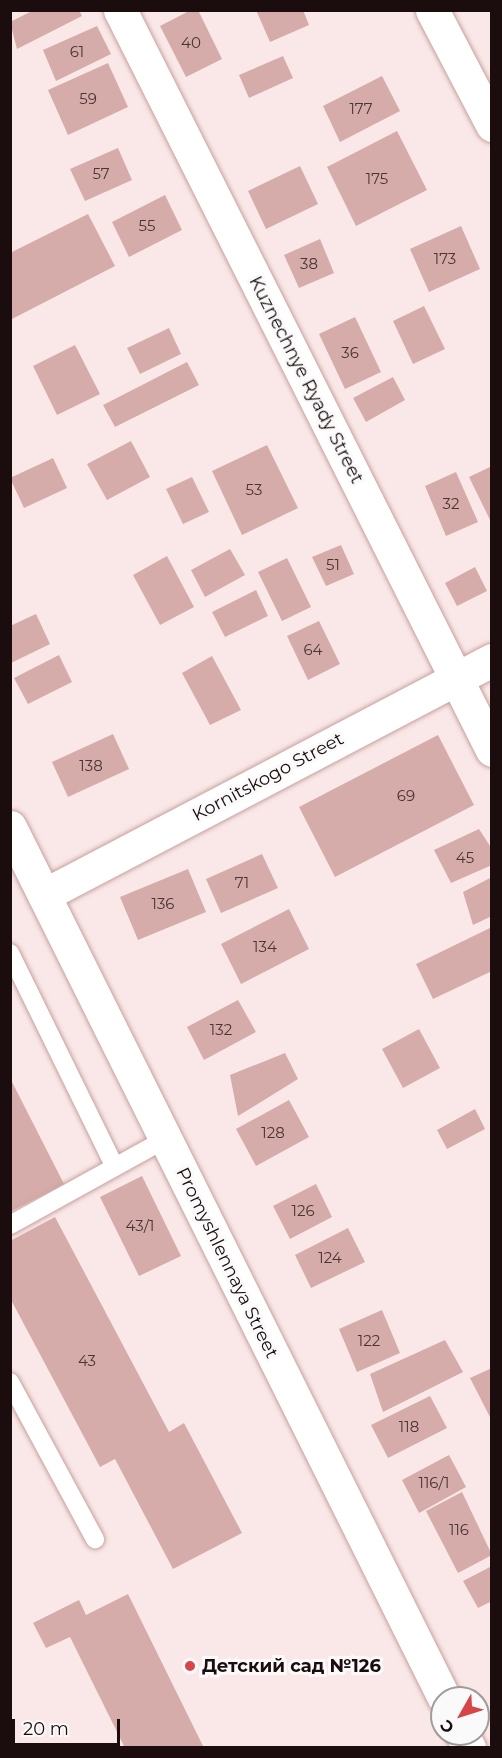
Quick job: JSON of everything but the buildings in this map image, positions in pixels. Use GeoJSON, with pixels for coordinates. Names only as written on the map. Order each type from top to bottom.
{"type":"FeatureCollection","features":[{"type":"Feature","properties":{"kind":"main road","name":"Kuznechnye Ryady Street"},"geometry":{"type":"LineString","coordinates":[[120,10],[492,750]]}},
{"type":"Feature","properties":{"kind":"main road"},"geometry":{"type":"LineString","coordinates":[[432,10],[492,125]]}},
{"type":"Feature","properties":{"kind":"main road","name":"Kornitskogo Street"},"geometry":{"type":"LineString","coordinates":[[44,895],[492,660]]}},
{"type":"Feature","properties":{"kind":"main road","name":"Promyshlennaya Street"},"geometry":{"type":"LineString","coordinates":[[10,827],[438,1686]]}},
{"type":"Feature","properties":{"kind":"lane"},"geometry":{"type":"LineString","coordinates":[[10,953],[115,1167]]}},
{"type":"Feature","properties":{"kind":"lane"},"geometry":{"type":"LineString","coordinates":[[10,1225],[166,1139]]}},
{"type":"Feature","properties":{"kind":"lane"},"geometry":{"type":"LineString","coordinates":[[10,1382],[95,1539]]}},
{"type":"Feature","properties":{"kind":"place","name":"Детский сад №126"},"geometry":{"type":"Point","coordinates":[190,1666]}}]}
